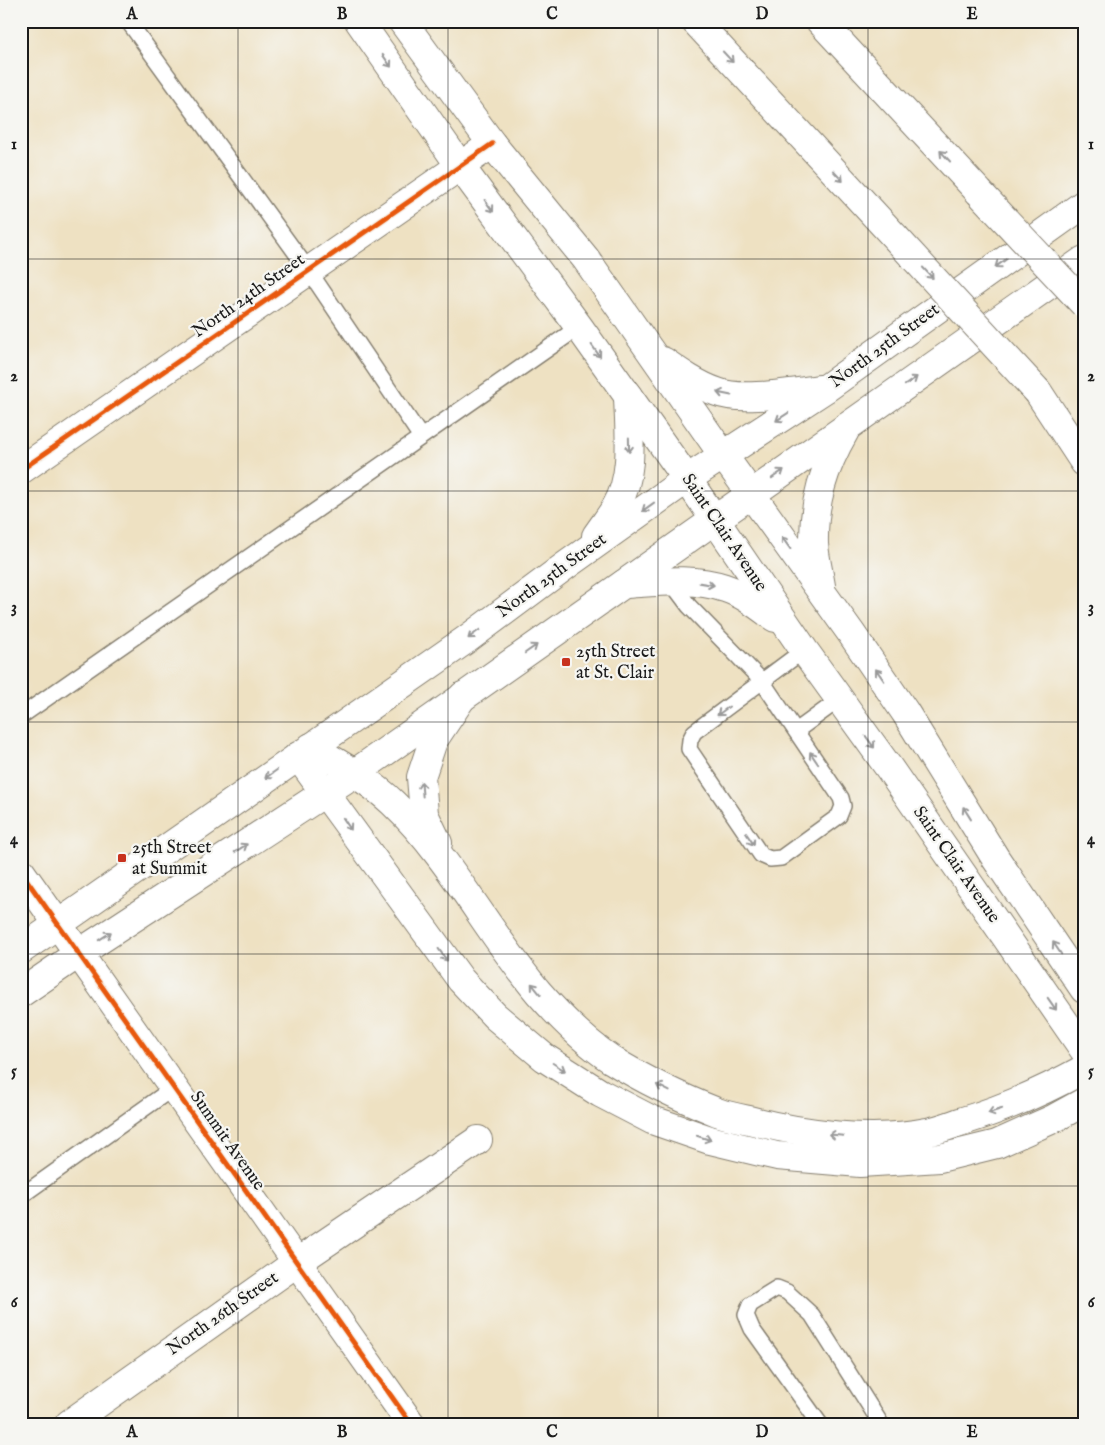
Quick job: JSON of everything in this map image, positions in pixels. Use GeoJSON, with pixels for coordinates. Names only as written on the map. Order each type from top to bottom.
{"type":"FeatureCollection","features":[{"type":"Feature","properties":{"kind":"main road","name":"Saint Clair Avenue"},"geometry":{"type":"LineString","coordinates":[[359,21],[460,166],[579,327],[687,479],[714,521],[889,768],[1084,1050]]}},
{"type":"Feature","properties":{"kind":"main road","name":"Saint Clair Avenue"},"geometry":{"type":"LineString","coordinates":[[402,21],[492,144],[586,259],[723,456],[822,593],[905,712],[996,859],[1084,989]]}},
{"type":"Feature","properties":{"kind":"main road"},"geometry":{"type":"LineString","coordinates":[[695,21],[1084,441]]}},
{"type":"Feature","properties":{"kind":"main road"},"geometry":{"type":"LineString","coordinates":[[820,21],[1084,304]]}},
{"type":"Feature","properties":{"kind":"main road","name":"North 24th Street"},"geometry":{"type":"LineString","coordinates":[[21,470],[492,144]]}},
{"type":"Feature","properties":{"kind":"main road","name":"North 25th Street"},"geometry":{"type":"LineString","coordinates":[[21,950],[467,639],[584,552],[687,479],[825,389],[1084,204]]}},
{"type":"Feature","properties":{"kind":"main road"},"geometry":{"type":"LineString","coordinates":[[21,993],[354,773],[1084,260]]}},
{"type":"Feature","properties":{"kind":"main road"},"geometry":{"type":"LineString","coordinates":[[651,353],[691,380],[718,393],[741,397],[825,389]]}},
{"type":"Feature","properties":{"kind":"main road"},"geometry":{"type":"LineString","coordinates":[[1038,392],[1084,462]]}},
{"type":"Feature","properties":{"kind":"main road"},"geometry":{"type":"LineString","coordinates":[[584,552],[617,507],[623,491],[629,463],[628,396]]}},
{"type":"Feature","properties":{"kind":"main road"},"geometry":{"type":"LineString","coordinates":[[822,593],[814,545],[817,504],[824,472],[834,450],[849,425]]}},
{"type":"Feature","properties":{"kind":"main road"},"geometry":{"type":"LineString","coordinates":[[624,584],[690,582],[725,588],[746,598],[797,639]]}},
{"type":"Feature","properties":{"kind":"main road"},"geometry":{"type":"LineString","coordinates":[[449,867],[424,814],[421,777],[434,741],[462,696]]}},
{"type":"Feature","properties":{"kind":"main road"},"geometry":{"type":"LineString","coordinates":[[305,751],[354,773],[392,802],[449,867],[510,957],[540,994],[576,1031],[611,1059],[665,1089],[719,1112],[769,1125],[821,1133],[869,1137],[927,1132],[1010,1106],[1040,1093],[1084,1069]]}},
{"type":"Feature","properties":{"kind":"main road"},"geometry":{"type":"LineString","coordinates":[[305,751],[326,792],[353,833],[461,980],[495,1016],[545,1058],[600,1093],[652,1120],[710,1140],[777,1156],[860,1164],[940,1158],[997,1144],[1084,1102]]}},
{"type":"Feature","properties":{"kind":"main road","name":"Summit Avenue"},"geometry":{"type":"LineString","coordinates":[[21,872],[411,1424]]}},
{"type":"Feature","properties":{"kind":"main road","name":"North 26th Street"},"geometry":{"type":"LineString","coordinates":[[69,1424],[296,1262],[478,1140]]}},
{"type":"Feature","properties":{"kind":"lane"},"geometry":{"type":"LineString","coordinates":[[128,21],[309,271],[422,437]]}},
{"type":"Feature","properties":{"kind":"lane"},"geometry":{"type":"LineString","coordinates":[[21,716],[579,327]]}},
{"type":"Feature","properties":{"kind":"lane"},"geometry":{"type":"LineString","coordinates":[[671,582],[690,606],[762,681],[841,798],[843,806],[838,816],[781,858],[770,860],[761,855],[689,749],[690,740],[694,732],[762,681],[797,639]]}},
{"type":"Feature","properties":{"kind":"lane"},"geometry":{"type":"LineString","coordinates":[[796,731],[840,699]]}},
{"type":"Feature","properties":{"kind":"lane"},"geometry":{"type":"LineString","coordinates":[[21,1196],[173,1088]]}},
{"type":"Feature","properties":{"kind":"lane"},"geometry":{"type":"LineString","coordinates":[[820,1424],[752,1328],[746,1315],[750,1305],[777,1288],[787,1292],[812,1315],[881,1424]]}},
{"type":"Feature","properties":{"kind":"cycle path"},"geometry":{"type":"LineString","coordinates":[[21,470],[492,144]]}},
{"type":"Feature","properties":{"kind":"cycle path"},"geometry":{"type":"LineString","coordinates":[[21,872],[411,1424]]}},
{"type":"Feature","properties":{"kind":"place","name":"25th Street at St. Clair"},"geometry":{"type":"Point","coordinates":[566,662]}},
{"type":"Feature","properties":{"kind":"place","name":"25th Street at Summit"},"geometry":{"type":"Point","coordinates":[122,858]}}]}
